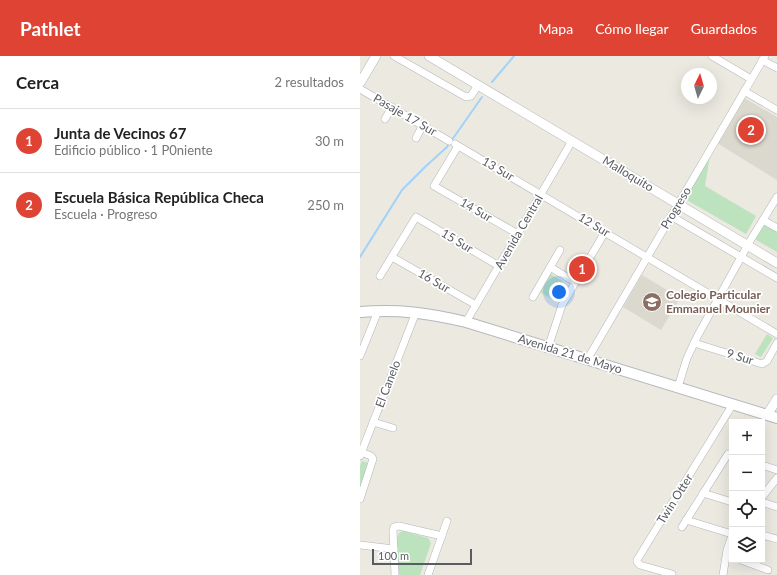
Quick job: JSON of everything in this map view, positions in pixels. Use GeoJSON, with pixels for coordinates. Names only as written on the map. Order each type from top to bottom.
{"type":"FeatureCollection","features":[{"type":"Feature","properties":{"kind":"main road","name":"Avenida 21 de Mayo"},"geometry":{"type":"LineString","coordinates":[[360,312],[416,312],[438,315],[466,322],[772,416]]}},
{"type":"Feature","properties":{"kind":"street"},"geometry":{"type":"LineString","coordinates":[[360,83],[376,56]]}},
{"type":"Feature","properties":{"kind":"street"},"geometry":{"type":"LineString","coordinates":[[394,56],[466,97],[471,96],[478,85]]}},
{"type":"Feature","properties":{"kind":"street","name":"Malloquito"},"geometry":{"type":"LineString","coordinates":[[429,56],[777,263]]}},
{"type":"Feature","properties":{"kind":"street"},"geometry":{"type":"LineString","coordinates":[[712,56],[751,79]]}},
{"type":"Feature","properties":{"kind":"street"},"geometry":{"type":"LineString","coordinates":[[764,58],[777,68]]}},
{"type":"Feature","properties":{"kind":"street","name":"Progreso"},"geometry":{"type":"LineString","coordinates":[[587,360],[764,58]]}},
{"type":"Feature","properties":{"kind":"street","name":"Pasaje 17 Sur"},"geometry":{"type":"LineString","coordinates":[[360,89],[454,143]]}},
{"type":"Feature","properties":{"kind":"street"},"geometry":{"type":"LineString","coordinates":[[744,91],[777,110]]}},
{"type":"Feature","properties":{"kind":"street"},"geometry":{"type":"LineString","coordinates":[[385,119],[392,107]]}},
{"type":"Feature","properties":{"kind":"street"},"geometry":{"type":"LineString","coordinates":[[416,138],[423,126]]}},
{"type":"Feature","properties":{"kind":"street","name":"Avenida Central"},"geometry":{"type":"LineString","coordinates":[[466,322],[572,141]]}},
{"type":"Feature","properties":{"kind":"street","name":"14 Sur"},"geometry":{"type":"LineString","coordinates":[[454,143],[434,186],[518,234]]}},
{"type":"Feature","properties":{"kind":"street","name":"13 Sur"},"geometry":{"type":"LineString","coordinates":[[454,143],[541,194]]}},
{"type":"Feature","properties":{"kind":"street","name":"12 Sur"},"geometry":{"type":"LineString","coordinates":[[541,194],[777,334]]}},
{"type":"Feature","properties":{"kind":"street"},"geometry":{"type":"LineString","coordinates":[[678,387],[694,343],[777,197]]}},
{"type":"Feature","properties":{"kind":"street"},"geometry":{"type":"LineString","coordinates":[[671,216],[777,278]]}},
{"type":"Feature","properties":{"kind":"street","name":"15 Sur"},"geometry":{"type":"LineString","coordinates":[[392,257],[416,217],[499,266]]}},
{"type":"Feature","properties":{"kind":"street"},"geometry":{"type":"LineString","coordinates":[[763,220],[777,228]]}},
{"type":"Feature","properties":{"kind":"street"},"geometry":{"type":"LineString","coordinates":[[548,348],[561,308],[605,232]]}},
{"type":"Feature","properties":{"kind":"street"},"geometry":{"type":"LineString","coordinates":[[533,297],[560,250]]}},
{"type":"Feature","properties":{"kind":"street"},"geometry":{"type":"LineString","coordinates":[[380,276],[392,257]]}},
{"type":"Feature","properties":{"kind":"street","name":"16 Sur"},"geometry":{"type":"LineString","coordinates":[[392,257],[476,306]]}},
{"type":"Feature","properties":{"kind":"street"},"geometry":{"type":"LineString","coordinates":[[550,267],[575,282]]}},
{"type":"Feature","properties":{"kind":"street"},"geometry":{"type":"LineString","coordinates":[[361,353],[378,311]]}},
{"type":"Feature","properties":{"kind":"street","name":"El Canelo"},"geometry":{"type":"LineString","coordinates":[[361,454],[416,312]]}},
{"type":"Feature","properties":{"kind":"street","name":"9 Sur"},"geometry":{"type":"LineString","coordinates":[[694,343],[762,364],[766,362],[776,348]]}},
{"type":"Feature","properties":{"kind":"street"},"geometry":{"type":"LineString","coordinates":[[772,416],[777,398]]}},
{"type":"Feature","properties":{"kind":"street","name":"Twin Otter"},"geometry":{"type":"LineString","coordinates":[[672,574],[640,565],[637,560],[734,404]]}},
{"type":"Feature","properties":{"kind":"street"},"geometry":{"type":"LineString","coordinates":[[373,422],[393,428]]}},
{"type":"Feature","properties":{"kind":"street"},"geometry":{"type":"LineString","coordinates":[[360,499],[373,459],[371,456],[361,454]]}},
{"type":"Feature","properties":{"kind":"street"},"geometry":{"type":"LineString","coordinates":[[728,454],[684,523],[729,534]]}},
{"type":"Feature","properties":{"kind":"street"},"geometry":{"type":"LineString","coordinates":[[765,466],[777,470]]}},
{"type":"Feature","properties":{"kind":"street"},"geometry":{"type":"LineString","coordinates":[[765,493],[777,478]]}},
{"type":"Feature","properties":{"kind":"street"},"geometry":{"type":"LineString","coordinates":[[703,493],[729,501]]}},
{"type":"Feature","properties":{"kind":"street"},"geometry":{"type":"LineString","coordinates":[[765,503],[777,507]]}},
{"type":"Feature","properties":{"kind":"street"},"geometry":{"type":"LineString","coordinates":[[428,575],[447,521]]}},
{"type":"Feature","properties":{"kind":"street"},"geometry":{"type":"LineString","coordinates":[[395,575],[394,527],[399,526],[442,536]]}},
{"type":"Feature","properties":{"kind":"street"},"geometry":{"type":"LineString","coordinates":[[765,535],[777,540]]}},
{"type":"Feature","properties":{"kind":"street"},"geometry":{"type":"LineString","coordinates":[[360,545],[394,549]]}},
{"type":"Feature","properties":{"kind":"street"},"geometry":{"type":"LineString","coordinates":[[723,575],[729,556]]}},
{"type":"Feature","properties":{"kind":"street"},"geometry":{"type":"LineString","coordinates":[[749,563],[768,570]]}},
{"type":"Feature","properties":{"kind":"shaded area"},"geometry":{"type":"Polygon","coordinates":[[[744,98],[777,117],[777,180],[717,143],[744,98]]]}},
{"type":"Feature","properties":{"kind":"shaded area","name":"Colegio Particular Emmanuel Mounier"},"geometry":{"type":"Polygon","coordinates":[[[642,275],[680,298],[661,330],[623,307],[642,275]]]}},
{"type":"Feature","properties":{"kind":"green space"},"geometry":{"type":"Polygon","coordinates":[[[710,155],[705,186],[756,216],[746,234],[685,199],[710,155]]]}},
{"type":"Feature","properties":{"kind":"green space"},"geometry":{"type":"Polygon","coordinates":[[[762,223],[777,232],[777,252],[753,238],[762,223]]]}},
{"type":"Feature","properties":{"kind":"green space"},"geometry":{"type":"Polygon","coordinates":[[[549,273],[564,282],[553,300],[538,291],[549,273]]]}},
{"type":"Feature","properties":{"kind":"green space"},"geometry":{"type":"Polygon","coordinates":[[[767,334],[773,338],[761,357],[755,354],[767,334]]]}},
{"type":"Feature","properties":{"kind":"green space"},"geometry":{"type":"Polygon","coordinates":[[[362,461],[371,464],[360,498],[360,466],[362,461]]]}},
{"type":"Feature","properties":{"kind":"green space"},"geometry":{"type":"Polygon","coordinates":[[[403,531],[428,538],[431,543],[420,575],[399,575],[397,539],[399,533],[403,531]]]}},
{"type":"Feature","properties":{"kind":"waterway"},"geometry":{"type":"LineString","coordinates":[[492,82],[514,56]]}},
{"type":"Feature","properties":{"kind":"waterway"},"geometry":{"type":"LineString","coordinates":[[360,257],[402,190],[447,147],[482,97]]}},
{"type":"Feature","properties":{"kind":"place","name":"Escuela Básica República Checa"},"geometry":{"type":"Point","coordinates":[751,130]}},
{"type":"Feature","properties":{"kind":"place","name":"Junta de Vecinos 67"},"geometry":{"type":"Point","coordinates":[582,269]}},
{"type":"Feature","properties":{"kind":"place","name":"Colegio Particular Emmanuel Mounier"},"geometry":{"type":"Point","coordinates":[652,302]}}]}
